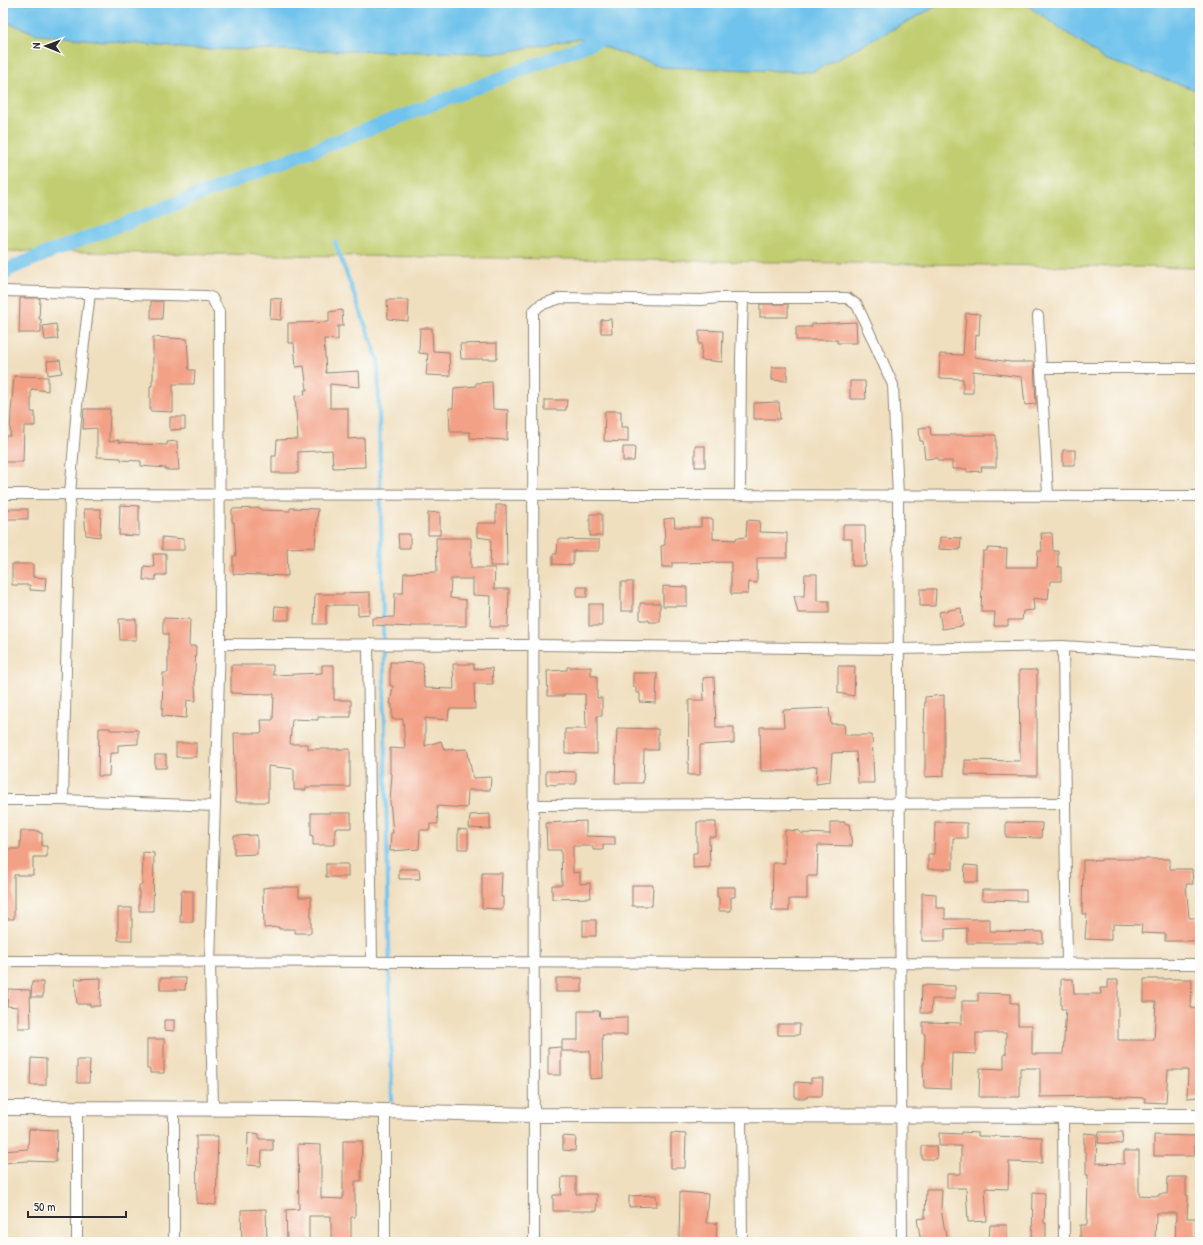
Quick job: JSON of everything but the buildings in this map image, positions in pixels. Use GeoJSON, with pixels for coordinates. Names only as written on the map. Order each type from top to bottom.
{"type":"FeatureCollection","features":[{"type":"Feature","properties":{"kind":"street"},"geometry":{"type":"LineString","coordinates":[[3,291],[207,296],[212,298],[219,312],[220,644],[210,962],[213,1109]]}},
{"type":"Feature","properties":{"kind":"street"},"geometry":{"type":"LineString","coordinates":[[63,800],[70,495],[78,393],[90,293]]}},
{"type":"Feature","properties":{"kind":"street"},"geometry":{"type":"LineString","coordinates":[[534,1242],[533,312],[540,305],[561,298],[846,298],[857,305],[893,385],[898,496],[902,1242]]}},
{"type":"Feature","properties":{"kind":"street"},"geometry":{"type":"LineString","coordinates":[[740,495],[743,299]]}},
{"type":"Feature","properties":{"kind":"street"},"geometry":{"type":"LineString","coordinates":[[1038,316],[1048,495]]}},
{"type":"Feature","properties":{"kind":"street"},"geometry":{"type":"LineString","coordinates":[[1041,368],[1200,368]]}},
{"type":"Feature","properties":{"kind":"street"},"geometry":{"type":"LineString","coordinates":[[3,494],[1200,496]]}},
{"type":"Feature","properties":{"kind":"street"},"geometry":{"type":"LineString","coordinates":[[220,644],[899,648],[1063,646],[1200,655]]}},
{"type":"Feature","properties":{"kind":"street"},"geometry":{"type":"LineString","coordinates":[[368,644],[372,962]]}},
{"type":"Feature","properties":{"kind":"street"},"geometry":{"type":"LineString","coordinates":[[1063,646],[1067,964]]}},
{"type":"Feature","properties":{"kind":"street"},"geometry":{"type":"LineString","coordinates":[[3,800],[63,800],[215,806]]}},
{"type":"Feature","properties":{"kind":"street"},"geometry":{"type":"LineString","coordinates":[[533,805],[1065,803]]}},
{"type":"Feature","properties":{"kind":"street"},"geometry":{"type":"LineString","coordinates":[[3,961],[1200,964]]}},
{"type":"Feature","properties":{"kind":"street"},"geometry":{"type":"LineString","coordinates":[[3,1108],[384,1110],[534,1115],[1200,1116]]}},
{"type":"Feature","properties":{"kind":"street"},"geometry":{"type":"LineString","coordinates":[[77,1109],[77,1242]]}},
{"type":"Feature","properties":{"kind":"street"},"geometry":{"type":"LineString","coordinates":[[174,1109],[174,1242]]}},
{"type":"Feature","properties":{"kind":"street"},"geometry":{"type":"LineString","coordinates":[[384,1110],[385,1242]]}},
{"type":"Feature","properties":{"kind":"street"},"geometry":{"type":"LineString","coordinates":[[741,1115],[742,1242]]}},
{"type":"Feature","properties":{"kind":"street"},"geometry":{"type":"LineString","coordinates":[[1063,1116],[1064,1242]]}},
{"type":"Feature","properties":{"kind":"green space"},"geometry":{"type":"Polygon","coordinates":[[[3,3],[1200,3],[1200,268],[3,251],[3,3]]]}},
{"type":"Feature","properties":{"kind":"water"},"geometry":{"type":"Polygon","coordinates":[[[3,3],[638,3],[678,16],[711,3],[943,3],[812,72],[661,67],[579,38],[500,53],[193,49],[40,35],[3,21],[3,3]]]}},
{"type":"Feature","properties":{"kind":"water"},"geometry":{"type":"Polygon","coordinates":[[[1024,3],[1200,3],[1200,91],[1104,59],[1024,3]]]}},
{"type":"Feature","properties":{"kind":"waterway"},"geometry":{"type":"LineString","coordinates":[[652,20],[695,3]]}},
{"type":"Feature","properties":{"kind":"waterway"},"geometry":{"type":"LineString","coordinates":[[3,276],[9,269],[45,254],[610,36]]}},
{"type":"Feature","properties":{"kind":"waterway"},"geometry":{"type":"LineString","coordinates":[[335,242],[378,360],[392,1101]]}}]}
